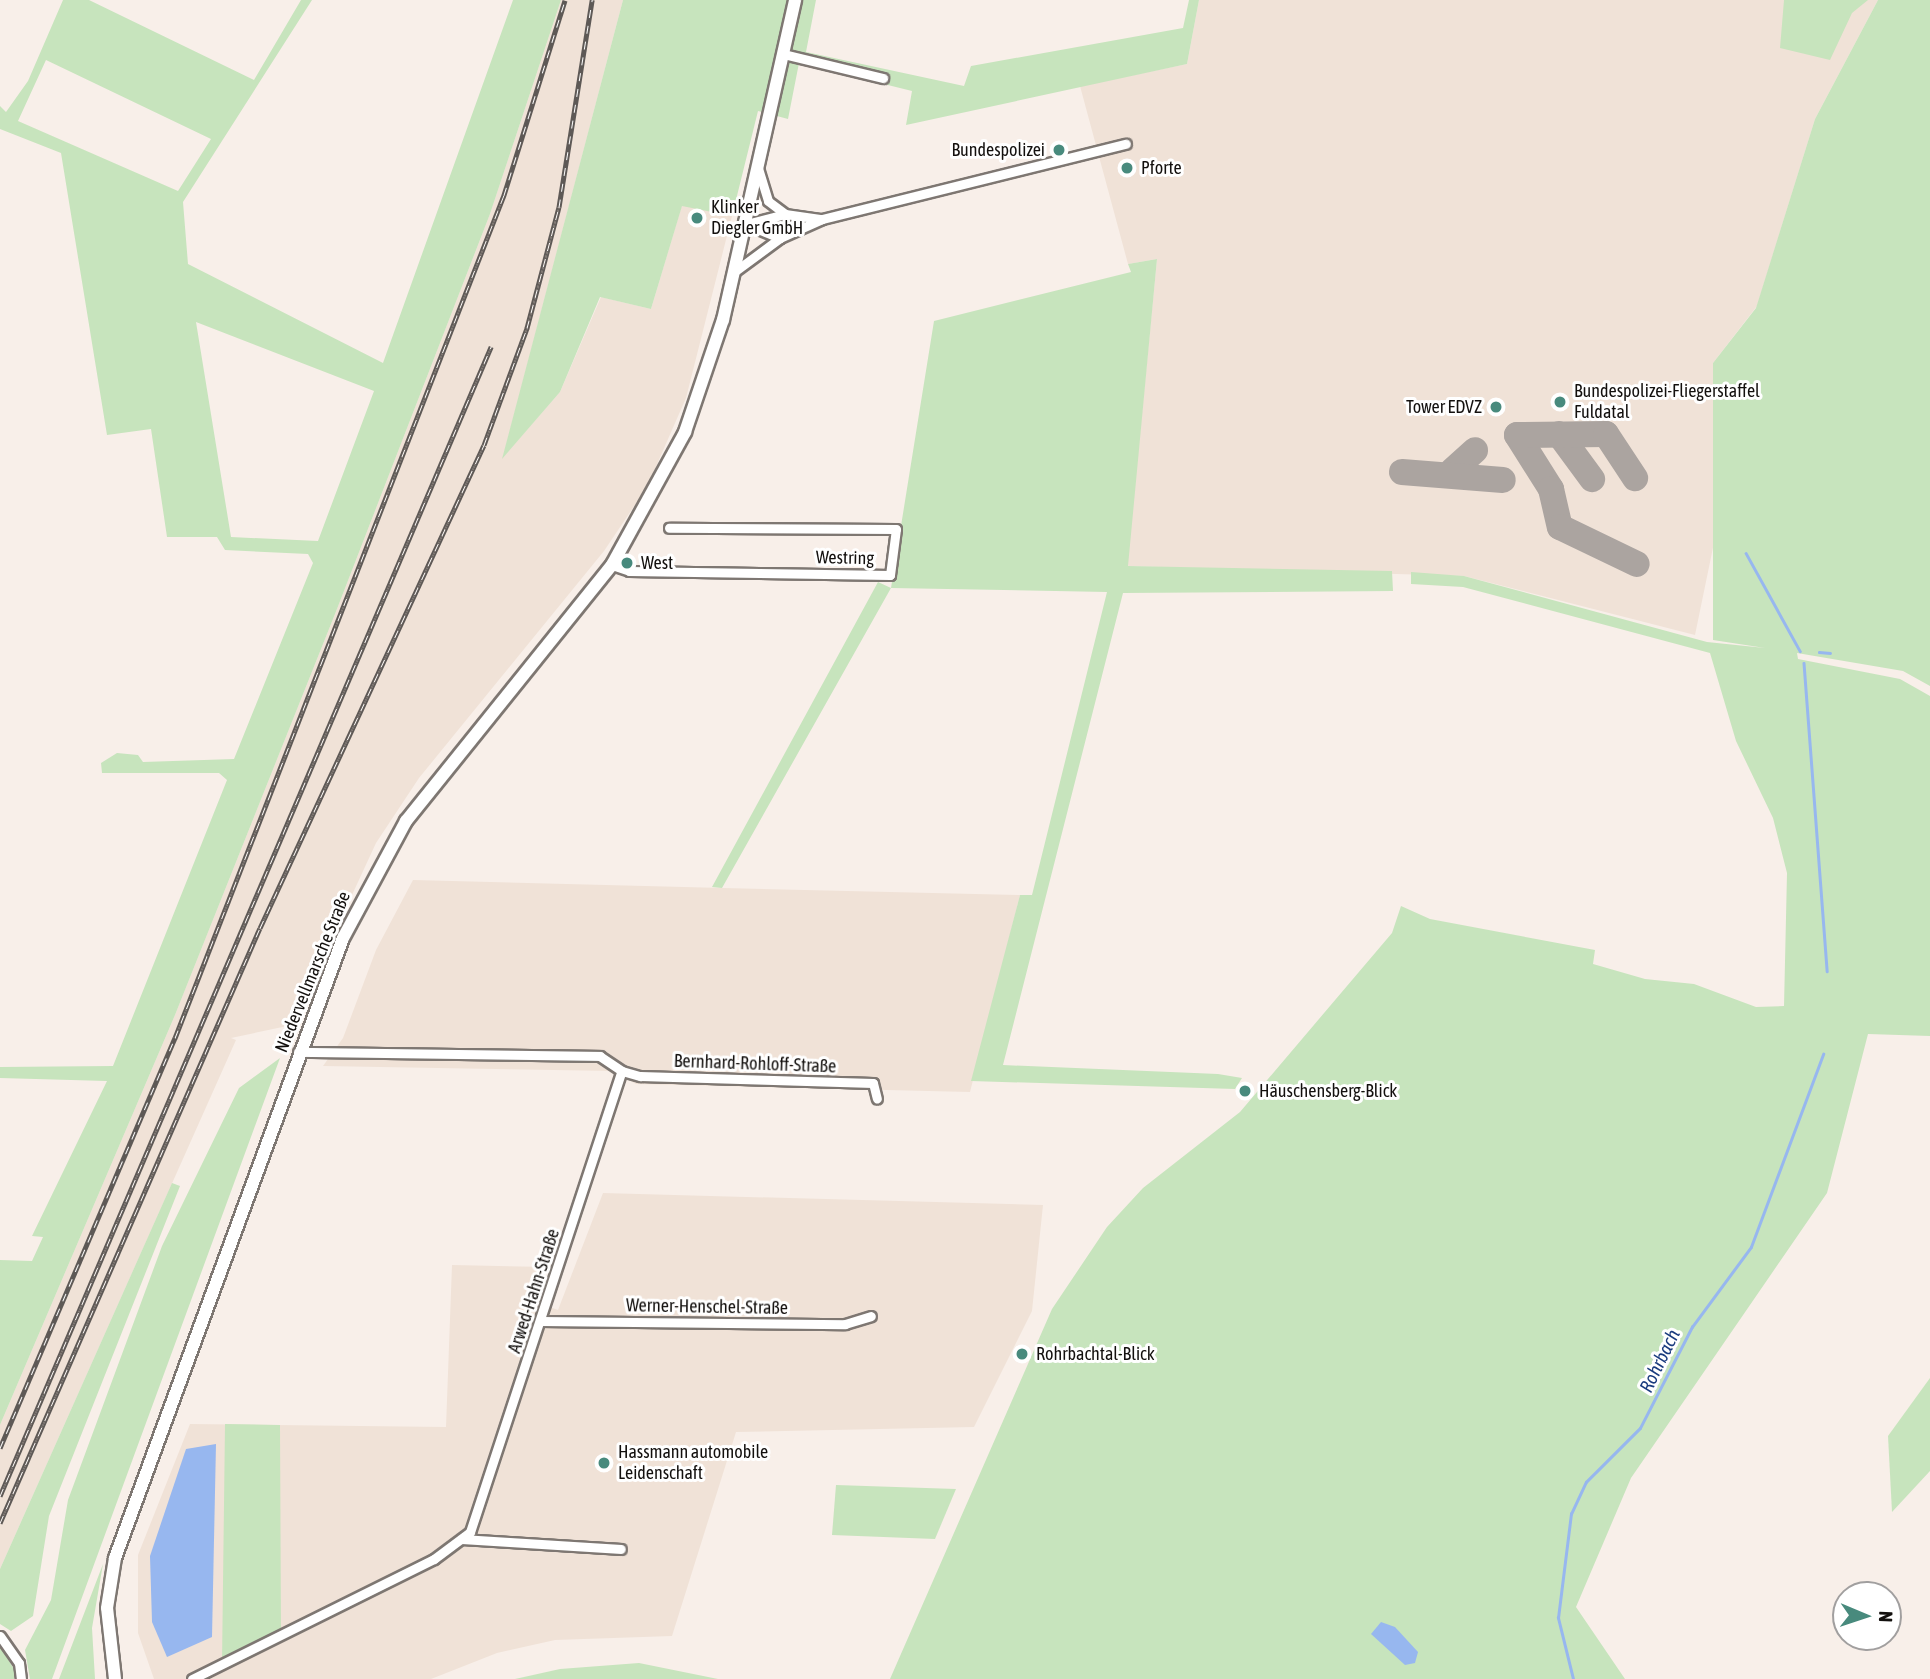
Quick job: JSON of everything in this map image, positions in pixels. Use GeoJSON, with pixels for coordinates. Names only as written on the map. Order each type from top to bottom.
{"type":"FeatureCollection","features":[{"type":"Feature","properties":{"kind":"main road","name":"Niedervellmarsche Straße"},"geometry":{"type":"LineString","coordinates":[[116,1679],[107,1608],[115,1558],[298,1052],[353,917],[406,821],[612,565],[698,401],[746,224],[794,0]]}},
{"type":"Feature","properties":{"kind":"street"},"geometry":{"type":"LineString","coordinates":[[783,54],[883,78]]}},
{"type":"Feature","properties":{"kind":"street"},"geometry":{"type":"LineString","coordinates":[[734,272],[780,238],[822,219],[1126,144]]}},
{"type":"Feature","properties":{"kind":"street","name":"Niedervellmarsche Straße"},"geometry":{"type":"LineString","coordinates":[[758,166],[768,201],[785,214]]}},
{"type":"Feature","properties":{"kind":"street"},"geometry":{"type":"LineString","coordinates":[[746,224],[785,214],[822,219]]}},
{"type":"Feature","properties":{"kind":"street"},"geometry":{"type":"LineString","coordinates":[[746,224],[780,238]]}},
{"type":"Feature","properties":{"kind":"street","name":"Westring"},"geometry":{"type":"LineString","coordinates":[[612,565],[629,571],[890,575],[896,529],[669,528]]}},
{"type":"Feature","properties":{"kind":"street"},"geometry":{"type":"LineString","coordinates":[[298,1052],[600,1056],[622,1071]]}},
{"type":"Feature","properties":{"kind":"street","name":"Bernhard-Rohloff-Straße"},"geometry":{"type":"LineString","coordinates":[[622,1071],[873,1083],[877,1099]]}},
{"type":"Feature","properties":{"kind":"street","name":"Arwed-Hahn-Straße"},"geometry":{"type":"LineString","coordinates":[[462,1539],[477,1520],[622,1071]]}},
{"type":"Feature","properties":{"kind":"street","name":"Werner-Henschel-Straße"},"geometry":{"type":"LineString","coordinates":[[541,1321],[845,1324],[871,1316]]}},
{"type":"Feature","properties":{"kind":"street"},"geometry":{"type":"LineString","coordinates":[[192,1679],[462,1539],[621,1549]]}},
{"type":"Feature","properties":{"kind":"street"},"geometry":{"type":"LineString","coordinates":[[0,1636],[19,1663],[21,1679]]}},
{"type":"Feature","properties":{"kind":"shaded area"},"geometry":{"type":"Polygon","coordinates":[[[561,0],[623,0],[503,457],[560,392],[601,297],[651,309],[682,205],[732,216],[686,398],[647,487],[604,551],[419,778],[376,843],[292,1025],[231,1038],[236,1040],[0,1569],[0,1425],[175,1015],[337,609],[490,214],[561,0]]]}},
{"type":"Feature","properties":{"kind":"shaded area"},"geometry":{"type":"Polygon","coordinates":[[[1199,0],[1878,0],[1815,119],[1757,306],[1713,363],[1716,533],[1695,635],[1464,576],[1127,566],[1157,259],[1128,264],[1080,86],[1187,64],[1199,0]]]}},
{"type":"Feature","properties":{"kind":"shaded area"},"geometry":{"type":"Polygon","coordinates":[[[413,880],[1020,895],[970,1092],[636,1084],[613,1071],[323,1066],[343,1038],[376,950],[413,880]]]}},
{"type":"Feature","properties":{"kind":"shaded area"},"geometry":{"type":"Polygon","coordinates":[[[603,1193],[1043,1205],[1032,1311],[974,1427],[736,1432],[672,1636],[555,1640],[497,1653],[431,1679],[154,1679],[138,1633],[138,1555],[190,1424],[446,1427],[452,1265],[548,1267],[535,1302],[558,1310],[603,1193]]]}},
{"type":"Feature","properties":{"kind":"green space"},"geometry":{"type":"Polygon","coordinates":[[[63,0],[89,0],[254,80],[301,0],[312,0],[183,202],[188,264],[383,363],[513,0],[561,0],[490,214],[337,609],[175,1015],[0,1425],[0,1260],[32,1261],[43,1237],[32,1236],[107,1081],[0,1078],[0,1067],[113,1066],[227,780],[219,773],[102,773],[101,763],[117,753],[138,755],[143,762],[234,759],[313,563],[308,554],[225,550],[217,537],[167,537],[151,429],[107,435],[61,153],[0,129],[0,106],[6,112],[28,81],[63,0]],[[46,60],[18,121],[178,191],[211,139],[46,60]],[[196,322],[231,537],[318,541],[374,391],[196,322]]]}},
{"type":"Feature","properties":{"kind":"green space"},"geometry":{"type":"Polygon","coordinates":[[[623,0],[816,0],[806,52],[964,86],[971,66],[1183,28],[1189,0],[1199,0],[1187,64],[906,125],[912,91],[799,63],[788,119],[758,111],[732,216],[682,206],[651,309],[600,297],[560,392],[502,459],[623,0]]]}},
{"type":"Feature","properties":{"kind":"green space"},"geometry":{"type":"Polygon","coordinates":[[[1784,0],[1868,0],[1852,13],[1830,60],[1780,48],[1784,0]]]}},
{"type":"Feature","properties":{"kind":"green space"},"geometry":{"type":"Polygon","coordinates":[[[1878,0],[1930,0],[1930,686],[1903,671],[1797,653],[1798,659],[1900,679],[1930,696],[1930,1036],[1868,1034],[1827,1193],[1631,1478],[1576,1607],[1625,1679],[890,1679],[1052,1309],[1107,1227],[1143,1188],[1240,1112],[1392,933],[1401,906],[1430,919],[1595,950],[1593,964],[1645,979],[1694,984],[1756,1007],[1784,1006],[1787,873],[1773,818],[1736,741],[1710,653],[1463,587],[1411,584],[1411,572],[1464,576],[1707,642],[1765,648],[1713,640],[1713,363],[1756,308],[1815,119],[1878,0]]]}},
{"type":"Feature","properties":{"kind":"green space"},"geometry":{"type":"Polygon","coordinates":[[[1157,259],[1128,566],[1392,571],[1393,591],[1123,593],[1003,1065],[1218,1074],[1242,1078],[1235,1089],[971,1081],[1020,895],[1032,895],[1107,592],[891,588],[934,321],[1131,272],[1128,264],[1157,259]]]}},
{"type":"Feature","properties":{"kind":"green space"},"geometry":{"type":"Polygon","coordinates":[[[878,582],[891,588],[722,888],[712,887],[878,582]]]}},
{"type":"Feature","properties":{"kind":"green space"},"geometry":{"type":"Polygon","coordinates":[[[280,1058],[52,1679],[30,1679],[25,1650],[51,1600],[68,1500],[162,1246],[239,1088],[280,1058]]]}},
{"type":"Feature","properties":{"kind":"green space"},"geometry":{"type":"Polygon","coordinates":[[[172,1183],[180,1186],[49,1516],[33,1616],[11,1631],[0,1624],[0,1569],[172,1183]]]}},
{"type":"Feature","properties":{"kind":"green space"},"geometry":{"type":"Polygon","coordinates":[[[1930,1378],[1930,1471],[1892,1512],[1888,1436],[1930,1378]]]}},
{"type":"Feature","properties":{"kind":"green space"},"geometry":{"type":"Polygon","coordinates":[[[225,1424],[280,1425],[281,1631],[222,1663],[225,1424]]]}},
{"type":"Feature","properties":{"kind":"green space"},"geometry":{"type":"Polygon","coordinates":[[[836,1485],[956,1489],[935,1539],[832,1535],[836,1485]]]}},
{"type":"Feature","properties":{"kind":"green space"},"geometry":{"type":"Polygon","coordinates":[[[103,1564],[92,1628],[95,1679],[59,1679],[103,1564]]]}},
{"type":"Feature","properties":{"kind":"green space"},"geometry":{"type":"Polygon","coordinates":[[[0,1646],[14,1669],[14,1679],[0,1679],[0,1646]]]}},
{"type":"Feature","properties":{"kind":"green space"},"geometry":{"type":"Polygon","coordinates":[[[639,1663],[718,1679],[515,1679],[560,1669],[639,1663]]]}},
{"type":"Feature","properties":{"kind":"water"},"geometry":{"type":"Polygon","coordinates":[[[216,1444],[212,1637],[167,1657],[152,1622],[150,1556],[186,1449],[216,1444]]]}},
{"type":"Feature","properties":{"kind":"water"},"geometry":{"type":"Polygon","coordinates":[[[1381,1622],[1395,1627],[1418,1652],[1415,1663],[1405,1665],[1371,1634],[1381,1622]]]}},
{"type":"Feature","properties":{"kind":"waterway"},"geometry":{"type":"LineString","coordinates":[[1746,553],[1800,651]]}},
{"type":"Feature","properties":{"kind":"waterway"},"geometry":{"type":"LineString","coordinates":[[1819,652],[1830,653]]}},
{"type":"Feature","properties":{"kind":"waterway"},"geometry":{"type":"LineString","coordinates":[[1804,663],[1827,971]]}},
{"type":"Feature","properties":{"kind":"waterway","name":"Rohrbach"},"geometry":{"type":"LineString","coordinates":[[1573,1679],[1558,1618],[1571,1514],[1586,1482],[1640,1428],[1692,1327],[1751,1247],[1823,1054]]}},
{"type":"Feature","properties":{"kind":"taxiway"},"geometry":{"type":"LineString","coordinates":[[1559,434],[1592,479]]}},
{"type":"Feature","properties":{"kind":"taxiway"},"geometry":{"type":"LineString","coordinates":[[1517,435],[1606,434],[1635,478]]}},
{"type":"Feature","properties":{"kind":"taxiway"},"geometry":{"type":"LineString","coordinates":[[1517,435],[1551,489],[1560,527],[1637,564]]}},
{"type":"Feature","properties":{"kind":"taxiway"},"geometry":{"type":"LineString","coordinates":[[1452,471],[1475,450]]}},
{"type":"Feature","properties":{"kind":"taxiway"},"geometry":{"type":"LineString","coordinates":[[1402,472],[1503,480]]}},
{"type":"Feature","properties":{"kind":"railway"},"geometry":{"type":"LineString","coordinates":[[0,1448],[175,1038],[504,195],[565,0]]}},
{"type":"Feature","properties":{"kind":"railway"},"geometry":{"type":"LineString","coordinates":[[0,1523],[260,928],[484,445],[527,328],[559,207],[592,0]]}},
{"type":"Feature","properties":{"kind":"railway"},"geometry":{"type":"LineString","coordinates":[[0,1496],[491,347]]}},
{"type":"Feature","properties":{"kind":"place","name":"Bundespolizei"},"geometry":{"type":"Point","coordinates":[1059,150]}},
{"type":"Feature","properties":{"kind":"place","name":"Pforte"},"geometry":{"type":"Point","coordinates":[1127,168]}},
{"type":"Feature","properties":{"kind":"place","name":"Klinker Diegler GmbH"},"geometry":{"type":"Point","coordinates":[697,218]}},
{"type":"Feature","properties":{"kind":"place","name":"Bundespolizei-Fliegerstaffel Fuldatal"},"geometry":{"type":"Point","coordinates":[1560,402]}},
{"type":"Feature","properties":{"kind":"place","name":"Tower EDVZ"},"geometry":{"type":"Point","coordinates":[1496,407]}},
{"type":"Feature","properties":{"kind":"place","name":"West"},"geometry":{"type":"Point","coordinates":[627,563]}},
{"type":"Feature","properties":{"kind":"place","name":"Häuschensberg-Blick"},"geometry":{"type":"Point","coordinates":[1245,1091]}},
{"type":"Feature","properties":{"kind":"place","name":"Rohrbachtal-Blick"},"geometry":{"type":"Point","coordinates":[1022,1354]}},
{"type":"Feature","properties":{"kind":"place","name":"Hassmann automobile Leidenschaft"},"geometry":{"type":"Point","coordinates":[604,1463]}}]}
